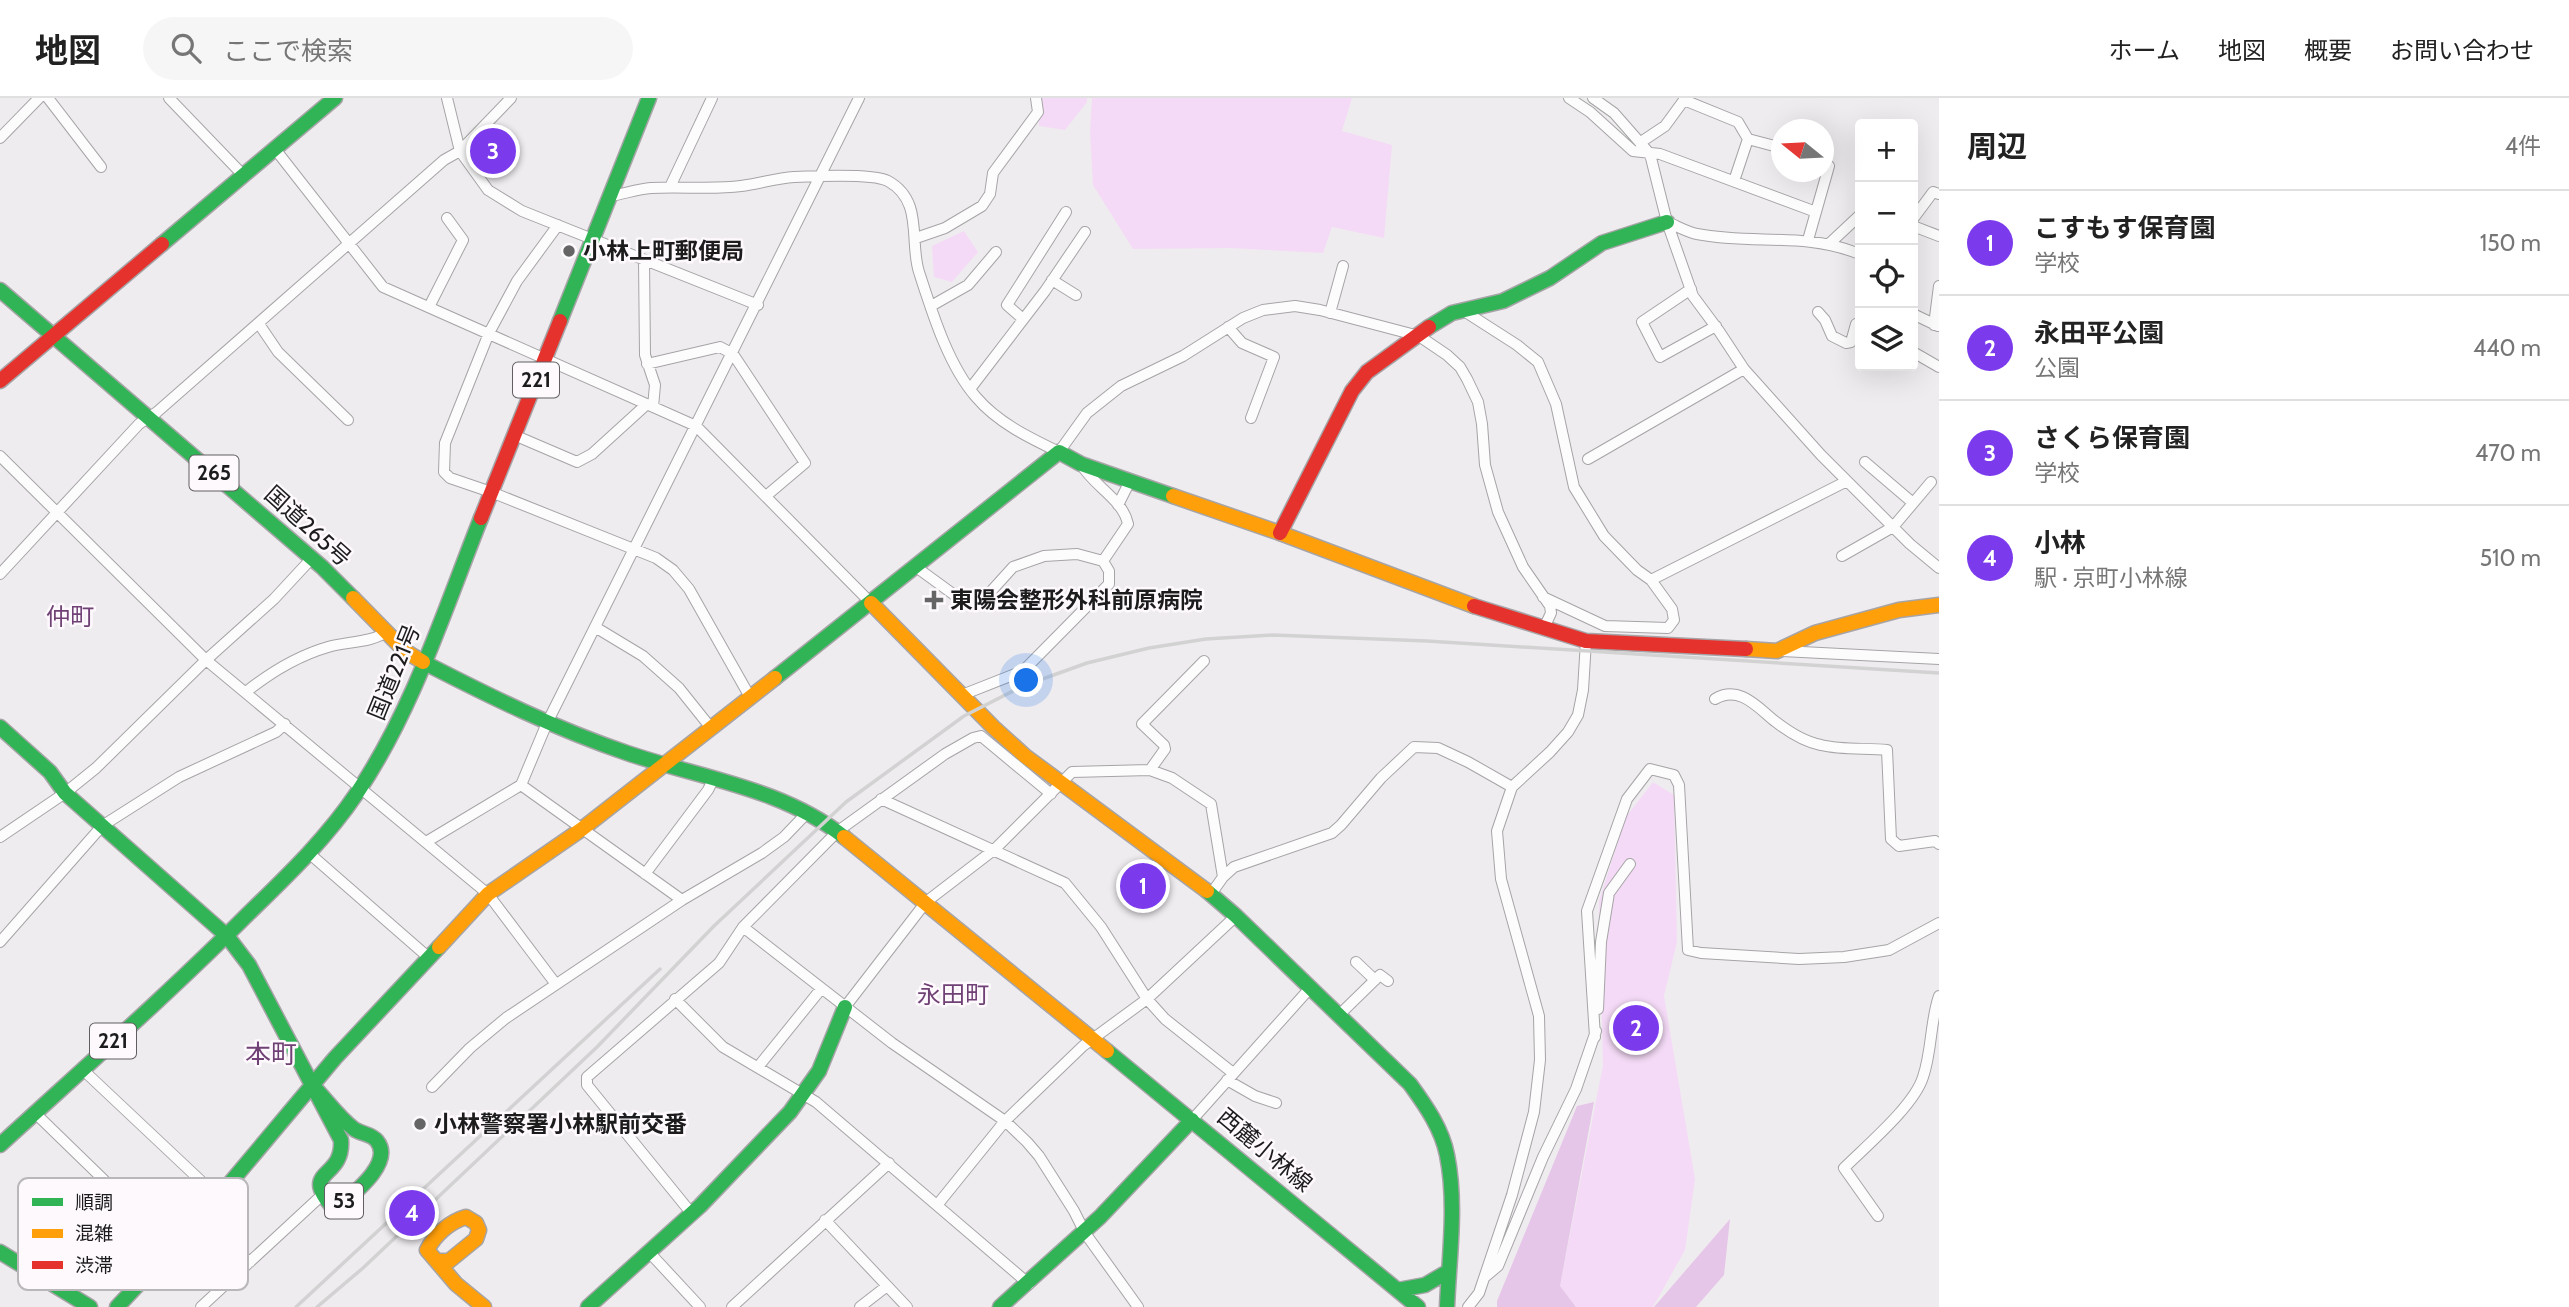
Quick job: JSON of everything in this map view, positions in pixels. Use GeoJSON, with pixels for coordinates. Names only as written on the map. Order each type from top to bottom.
{"type":"FeatureCollection","features":[{"type":"Feature","properties":{"kind":"main road"},"geometry":{"type":"LineString","coordinates":[[0,381],[335,98]]}},
{"type":"Feature","properties":{"kind":"main road","name":"国道221号"},"geometry":{"type":"LineString","coordinates":[[0,1145],[227,936],[244,916],[310,854],[361,788],[396,730],[649,98]]}},
{"type":"Feature","properties":{"kind":"main road"},"geometry":{"type":"LineString","coordinates":[[1280,533],[1352,391],[1367,372],[1440,319],[1503,301],[1550,278],[1602,243],[1667,222]]}},
{"type":"Feature","properties":{"kind":"main road","name":"国道265号"},"geometry":{"type":"LineString","coordinates":[[0,289],[312,558],[405,651],[547,723],[807,813],[838,831],[1192,1120]]}},
{"type":"Feature","properties":{"kind":"main road"},"geometry":{"type":"LineString","coordinates":[[234,1178],[312,1085],[488,894],[582,829],[666,764],[1059,452],[1081,464],[1280,533],[1488,611],[1586,641],[1777,651],[1815,633],[1899,610],[1939,605]]}},
{"type":"Feature","properties":{"kind":"main road"},"geometry":{"type":"LineString","coordinates":[[871,603],[1056,789],[1211,894],[1410,1084],[1431,1113],[1447,1154],[1450,1180],[1447,1307]]}},
{"type":"Feature","properties":{"kind":"main road"},"geometry":{"type":"LineString","coordinates":[[0,726],[50,772],[65,793],[227,936]]}},
{"type":"Feature","properties":{"kind":"main road","name":"53"},"geometry":{"type":"LineString","coordinates":[[227,936],[249,965],[343,1149],[342,1158],[318,1184],[320,1196],[335,1210],[376,1170],[382,1156],[376,1140],[354,1129],[312,1085]]}},
{"type":"Feature","properties":{"kind":"main road"},"geometry":{"type":"LineString","coordinates":[[588,1307],[692,1214],[747,1160],[804,1095],[821,1068],[837,1021],[845,1007]]}},
{"type":"Feature","properties":{"kind":"main road","name":"西麓小林線"},"geometry":{"type":"LineString","coordinates":[[1000,1307],[1085,1233],[1130,1189],[1192,1120],[1418,1307]]}},
{"type":"Feature","properties":{"kind":"main road"},"geometry":{"type":"LineString","coordinates":[[437,1261],[449,1261],[476,1239],[479,1230],[473,1220],[461,1217],[428,1245],[428,1252],[456,1284],[481,1303]]}},
{"type":"Feature","properties":{"kind":"main road"},"geometry":{"type":"LineString","coordinates":[[463,1249],[459,1262],[460,1273],[481,1303]]}},
{"type":"Feature","properties":{"kind":"main road"},"geometry":{"type":"LineString","coordinates":[[0,1251],[18,1262]]}},
{"type":"Feature","properties":{"kind":"main road"},"geometry":{"type":"LineString","coordinates":[[1398,1290],[1431,1284],[1449,1271]]}},
{"type":"Feature","properties":{"kind":"main road"},"geometry":{"type":"LineString","coordinates":[[63,1290],[90,1307]]}},
{"type":"Feature","properties":{"kind":"main road"},"geometry":{"type":"LineString","coordinates":[[117,1307],[133,1290]]}},
{"type":"Feature","properties":{"kind":"street"},"geometry":{"type":"LineString","coordinates":[[48,98],[101,167]]}},
{"type":"Feature","properties":{"kind":"street"},"geometry":{"type":"LineString","coordinates":[[169,98],[243,175]]}},
{"type":"Feature","properties":{"kind":"street"},"geometry":{"type":"LineString","coordinates":[[447,98],[460,151],[488,190],[522,211],[758,305]]}},
{"type":"Feature","properties":{"kind":"street"},"geometry":{"type":"LineString","coordinates":[[0,574],[148,417],[158,412],[444,160],[460,151],[511,98]]}},
{"type":"Feature","properties":{"kind":"street"},"geometry":{"type":"LineString","coordinates":[[670,187],[712,98]]}},
{"type":"Feature","properties":{"kind":"street"},"geometry":{"type":"LineString","coordinates":[[426,842],[521,785],[547,723],[859,98]]}},
{"type":"Feature","properties":{"kind":"street"},"geometry":{"type":"LineString","coordinates":[[916,238],[945,228],[982,206],[989,194],[993,173],[1038,112],[1036,98]]}},
{"type":"Feature","properties":{"kind":"street"},"geometry":{"type":"LineString","coordinates":[[1569,98],[1590,112],[1633,151],[1660,154],[1816,212]]}},
{"type":"Feature","properties":{"kind":"street"},"geometry":{"type":"LineString","coordinates":[[1593,98],[1614,113],[1650,154],[1667,222],[1693,296],[1744,369],[1847,481],[1939,568]]}},
{"type":"Feature","properties":{"kind":"street"},"geometry":{"type":"LineString","coordinates":[[0,138],[37,99]]}},
{"type":"Feature","properties":{"kind":"street"},"geometry":{"type":"LineString","coordinates":[[1641,142],[1665,126],[1684,100],[1738,122],[1748,139],[1771,145]]}},
{"type":"Feature","properties":{"kind":"street"},"geometry":{"type":"LineString","coordinates":[[1734,181],[1748,139]]}},
{"type":"Feature","properties":{"kind":"street"},"geometry":{"type":"LineString","coordinates":[[275,149],[383,287],[696,426],[871,603]]}},
{"type":"Feature","properties":{"kind":"street"},"geometry":{"type":"LineString","coordinates":[[610,196],[648,188],[731,187],[793,177],[866,176],[887,181],[904,194],[914,218],[918,269],[947,351],[970,389],[985,406],[1020,433],[1059,452],[1087,413],[1121,386],[1183,356],[1243,318],[1263,310],[1295,306],[1419,336],[1460,367],[1478,402],[1485,465],[1498,512],[1517,556],[1550,606],[1544,628]]}},
{"type":"Feature","properties":{"kind":"street"},"geometry":{"type":"LineString","coordinates":[[1808,240],[1824,182]]}},
{"type":"Feature","properties":{"kind":"street"},"geometry":{"type":"LineString","coordinates":[[1918,212],[1933,192],[1939,194]]}},
{"type":"Feature","properties":{"kind":"street"},"geometry":{"type":"LineString","coordinates":[[1023,319],[1007,305],[1066,212]]}},
{"type":"Feature","properties":{"kind":"street"},"geometry":{"type":"LineString","coordinates":[[429,307],[463,240],[446,218]]}},
{"type":"Feature","properties":{"kind":"street"},"geometry":{"type":"LineString","coordinates":[[1829,244],[1855,220]]}},
{"type":"Feature","properties":{"kind":"street"},"geometry":{"type":"LineString","coordinates":[[1667,222],[1695,233],[1732,238],[1808,240],[1855,252]]}},
{"type":"Feature","properties":{"kind":"street"},"geometry":{"type":"LineString","coordinates":[[558,225],[517,281],[489,333],[444,443],[444,472],[450,478],[656,558],[673,570],[689,589],[750,697]]}},
{"type":"Feature","properties":{"kind":"street"},"geometry":{"type":"LineString","coordinates":[[1918,228],[1939,236]]}},
{"type":"Feature","properties":{"kind":"street"},"geometry":{"type":"LineString","coordinates":[[970,389],[1085,232]]}},
{"type":"Feature","properties":{"kind":"street"},"geometry":{"type":"LineString","coordinates":[[932,306],[968,285],[996,252]]}},
{"type":"Feature","properties":{"kind":"street"},"geometry":{"type":"LineString","coordinates":[[514,435],[577,462],[592,454],[650,405],[655,385],[645,355],[644,260]]}},
{"type":"Feature","properties":{"kind":"street"},"geometry":{"type":"LineString","coordinates":[[1330,313],[1343,265]]}},
{"type":"Feature","properties":{"kind":"street"},"geometry":{"type":"LineString","coordinates":[[1052,280],[1076,295]]}},
{"type":"Feature","properties":{"kind":"street"},"geometry":{"type":"LineString","coordinates":[[1918,316],[1937,326],[1939,286]]}},
{"type":"Feature","properties":{"kind":"street"},"geometry":{"type":"LineString","coordinates":[[1691,289],[1642,321],[1660,357],[1716,326]]}},
{"type":"Feature","properties":{"kind":"street"},"geometry":{"type":"LineString","coordinates":[[1464,312],[1517,345],[1538,362],[1556,404],[1574,486],[1604,536],[1637,570],[1651,580],[1672,609],[1674,620],[1668,628],[1605,626],[1543,597]]}},
{"type":"Feature","properties":{"kind":"street"},"geometry":{"type":"LineString","coordinates":[[1818,312],[1832,336],[1846,343],[1851,342],[1855,328]]}},
{"type":"Feature","properties":{"kind":"street"},"geometry":{"type":"LineString","coordinates":[[259,324],[278,352],[348,420]]}},
{"type":"Feature","properties":{"kind":"street"},"geometry":{"type":"LineString","coordinates":[[1228,327],[1242,343],[1273,357],[1251,418]]}},
{"type":"Feature","properties":{"kind":"street"},"geometry":{"type":"LineString","coordinates":[[648,364],[720,347],[733,354],[805,463],[766,496]]}},
{"type":"Feature","properties":{"kind":"street"},"geometry":{"type":"LineString","coordinates":[[1918,355],[1939,367]]}},
{"type":"Feature","properties":{"kind":"street"},"geometry":{"type":"LineString","coordinates":[[1588,459],[1744,369]]}},
{"type":"Feature","properties":{"kind":"street"},"geometry":{"type":"LineString","coordinates":[[0,456],[206,660],[488,894],[555,984]]}},
{"type":"Feature","properties":{"kind":"street"},"geometry":{"type":"LineString","coordinates":[[1865,461],[1913,503]]}},
{"type":"Feature","properties":{"kind":"street"},"geometry":{"type":"LineString","coordinates":[[1081,464],[1088,477],[1126,512],[1128,524],[1103,561]]}},
{"type":"Feature","properties":{"kind":"street"},"geometry":{"type":"LineString","coordinates":[[1118,505],[1130,481]]}},
{"type":"Feature","properties":{"kind":"street"},"geometry":{"type":"LineString","coordinates":[[1651,580],[1847,481]]}},
{"type":"Feature","properties":{"kind":"street"},"geometry":{"type":"LineString","coordinates":[[1842,556],[1893,527],[1931,482]]}},
{"type":"Feature","properties":{"kind":"street"},"geometry":{"type":"LineString","coordinates":[[916,567],[964,602],[974,604],[985,598],[1013,567],[1044,556],[1077,554],[1103,561],[1109,571],[1110,584],[1023,670],[962,695]]}},
{"type":"Feature","properties":{"kind":"street"},"geometry":{"type":"LineString","coordinates":[[0,837],[65,793],[96,768],[206,660],[274,599],[312,558]]}},
{"type":"Feature","properties":{"kind":"street"},"geometry":{"type":"LineString","coordinates":[[595,627],[643,656],[679,688],[711,728]]}},
{"type":"Feature","properties":{"kind":"street"},"geometry":{"type":"LineString","coordinates":[[246,692],[272,671],[325,648],[351,640],[379,638],[386,632]]}},
{"type":"Feature","properties":{"kind":"street"},"geometry":{"type":"LineString","coordinates":[[1468,1307],[1479,1293],[1485,1278],[1512,1195],[1534,1112],[1540,1060],[1538,1016],[1501,879],[1497,831],[1512,787],[1550,752],[1568,732],[1578,715],[1583,690],[1586,641]]}},
{"type":"Feature","properties":{"kind":"street"},"geometry":{"type":"LineString","coordinates":[[1777,651],[1939,659]]}},
{"type":"Feature","properties":{"kind":"street"},"geometry":{"type":"LineString","coordinates":[[1150,770],[1165,749],[1142,724],[1204,661]]}},
{"type":"Feature","properties":{"kind":"street"},"geometry":{"type":"LineString","coordinates":[[1715,699],[1732,694],[1751,699],[1786,729],[1820,745],[1887,750],[1891,839],[1899,846],[1935,841],[1939,844]]}},
{"type":"Feature","properties":{"kind":"street"},"geometry":{"type":"LineString","coordinates":[[0,942],[102,826],[179,777],[276,732],[285,724]]}},
{"type":"Feature","properties":{"kind":"street"},"geometry":{"type":"LineString","coordinates":[[692,1214],[586,1082],[589,1075],[719,963],[743,927],[838,831],[945,754],[978,736],[1056,789]]}},
{"type":"Feature","properties":{"kind":"street"},"geometry":{"type":"LineString","coordinates":[[1211,894],[1234,867],[1332,833],[1381,778],[1414,747],[1438,748],[1512,787]]}},
{"type":"Feature","properties":{"kind":"street"},"geometry":{"type":"LineString","coordinates":[[1595,1037],[1587,911],[1627,799],[1650,769],[1674,775],[1679,785],[1688,950],[1799,959],[1844,957],[1889,950],[1939,923]]}},
{"type":"Feature","properties":{"kind":"street"},"geometry":{"type":"LineString","coordinates":[[845,1007],[926,901],[995,849],[1072,772],[1150,770],[1172,778],[1211,804],[1223,877]]}},
{"type":"Feature","properties":{"kind":"street"},"geometry":{"type":"LineString","coordinates":[[645,874],[713,780]]}},
{"type":"Feature","properties":{"kind":"street"},"geometry":{"type":"LineString","coordinates":[[521,785],[682,900]]}},
{"type":"Feature","properties":{"kind":"street"},"geometry":{"type":"LineString","coordinates":[[881,799],[1065,883],[1101,927],[1147,999],[1165,1019],[1255,1096],[1276,1103]]}},
{"type":"Feature","properties":{"kind":"street"},"geometry":{"type":"LineString","coordinates":[[432,1087],[479,1041],[555,984],[682,900],[762,853],[807,813]]}},
{"type":"Feature","properties":{"kind":"street"},"geometry":{"type":"LineString","coordinates":[[310,854],[428,957]]}},
{"type":"Feature","properties":{"kind":"street"},"geometry":{"type":"LineString","coordinates":[[1485,1278],[1498,1266],[1543,1157],[1576,1089],[1595,1037],[1601,942],[1609,892],[1630,864]]}},
{"type":"Feature","properties":{"kind":"street"},"geometry":{"type":"LineString","coordinates":[[938,1204],[1005,1121],[1092,1039],[1147,999],[1236,916]]}},
{"type":"Feature","properties":{"kind":"street"},"geometry":{"type":"LineString","coordinates":[[743,927],[892,1043],[1005,1121],[1039,1156],[1085,1233],[1138,1307]]}},
{"type":"Feature","properties":{"kind":"street"},"geometry":{"type":"LineString","coordinates":[[1356,962],[1375,980]]}},
{"type":"Feature","properties":{"kind":"street"},"geometry":{"type":"LineString","coordinates":[[1338,1016],[1380,975],[1388,981]]}},
{"type":"Feature","properties":{"kind":"street"},"geometry":{"type":"LineString","coordinates":[[1192,1120],[1311,987]]}},
{"type":"Feature","properties":{"kind":"street"},"geometry":{"type":"LineString","coordinates":[[758,1067],[821,989]]}},
{"type":"Feature","properties":{"kind":"street"},"geometry":{"type":"LineString","coordinates":[[1878,1216],[1844,1168],[1914,1094],[1923,1078],[1939,996]]}},
{"type":"Feature","properties":{"kind":"street"},"geometry":{"type":"LineString","coordinates":[[675,999],[723,1047],[816,1102],[1028,1284]]}},
{"type":"Feature","properties":{"kind":"street"},"geometry":{"type":"LineString","coordinates":[[82,1069],[198,1178]]}},
{"type":"Feature","properties":{"kind":"street"},"geometry":{"type":"LineString","coordinates":[[34,1112],[102,1178]]}},
{"type":"Feature","properties":{"kind":"street"},"geometry":{"type":"LineString","coordinates":[[732,1307],[889,1163]]}},
{"type":"Feature","properties":{"kind":"street"},"geometry":{"type":"LineString","coordinates":[[250,1262],[320,1196]]}},
{"type":"Feature","properties":{"kind":"street"},"geometry":{"type":"LineString","coordinates":[[825,1220],[907,1307]]}},
{"type":"Feature","properties":{"kind":"street"},"geometry":{"type":"LineString","coordinates":[[649,1252],[700,1307]]}},
{"type":"Feature","properties":{"kind":"street"},"geometry":{"type":"LineString","coordinates":[[860,1307],[887,1286]]}},
{"type":"Feature","properties":{"kind":"street"},"geometry":{"type":"LineString","coordinates":[[201,1307],[220,1290]]}},
{"type":"Feature","properties":{"kind":"shaded area"},"geometry":{"type":"Polygon","coordinates":[[[1039,98],[1087,98],[1087,102],[1065,130],[1039,126],[1039,98]]]}},
{"type":"Feature","properties":{"kind":"shaded area"},"geometry":{"type":"Polygon","coordinates":[[[1092,98],[1352,98],[1342,131],[1392,145],[1384,238],[1332,227],[1323,253],[1230,248],[1133,249],[1093,185],[1090,132],[1092,98]]]}},
{"type":"Feature","properties":{"kind":"shaded area"},"geometry":{"type":"Polygon","coordinates":[[[964,231],[978,252],[952,282],[934,277],[932,246],[964,231]]]}},
{"type":"Feature","properties":{"kind":"shaded area"},"geometry":{"type":"Polygon","coordinates":[[[1653,782],[1674,795],[1677,942],[1664,996],[1695,1179],[1685,1250],[1653,1307],[1576,1307],[1560,1286],[1603,1065],[1599,901],[1626,817],[1653,782]]]}},
{"type":"Feature","properties":{"kind":"shaded area"},"geometry":{"type":"Polygon","coordinates":[[[1594,1102],[1560,1286],[1576,1307],[1497,1307],[1497,1301],[1577,1106],[1594,1102]]]}},
{"type":"Feature","properties":{"kind":"shaded area"},"geometry":{"type":"Polygon","coordinates":[[[1730,1219],[1724,1275],[1696,1307],[1654,1307],[1730,1219]]]}},
{"type":"Feature","properties":{"kind":"railway"},"geometry":{"type":"LineString","coordinates":[[317,1307],[363,1268],[597,1047],[714,926],[846,802],[964,716],[1023,686],[1087,663],[1149,648],[1206,639],[1273,635],[1427,641],[1939,673]]}},
{"type":"Feature","properties":{"kind":"railway"},"geometry":{"type":"LineString","coordinates":[[296,1307],[660,969]]}},
{"type":"Feature","properties":{"kind":"traffic: fast"},"geometry":{"type":"LineString","coordinates":[[162,244],[335,98]]}},
{"type":"Feature","properties":{"kind":"traffic: fast"},"geometry":{"type":"LineString","coordinates":[[560,321],[649,98]]}},
{"type":"Feature","properties":{"kind":"traffic: fast"},"geometry":{"type":"LineString","coordinates":[[1429,327],[1452,313],[1503,301],[1550,278],[1602,243],[1667,222]]}},
{"type":"Feature","properties":{"kind":"traffic: fast"},"geometry":{"type":"LineString","coordinates":[[0,290],[322,567],[353,598]]}},
{"type":"Feature","properties":{"kind":"traffic: fast"},"geometry":{"type":"LineString","coordinates":[[775,678],[1059,452],[1081,464],[1173,496]]}},
{"type":"Feature","properties":{"kind":"traffic: fast"},"geometry":{"type":"LineString","coordinates":[[0,1145],[218,944],[306,856],[345,810],[377,761],[411,694],[481,518]]}},
{"type":"Feature","properties":{"kind":"traffic: fast"},"geometry":{"type":"LineString","coordinates":[[423,662],[523,711],[601,744],[767,795],[820,820],[844,837]]}},
{"type":"Feature","properties":{"kind":"traffic: fast"},"geometry":{"type":"LineString","coordinates":[[0,727],[50,772],[65,793],[227,936]]}},
{"type":"Feature","properties":{"kind":"traffic: fast"},"geometry":{"type":"LineString","coordinates":[[1207,891],[1410,1084],[1433,1118],[1445,1145],[1452,1193],[1447,1307]]}},
{"type":"Feature","properties":{"kind":"traffic: fast"},"geometry":{"type":"LineString","coordinates":[[227,936],[249,965],[341,1140],[336,1162],[321,1180],[320,1187],[324,1197],[335,1210],[359,1189],[375,1170],[381,1150],[375,1139],[348,1124],[337,1113],[317,1090],[312,1085]]}},
{"type":"Feature","properties":{"kind":"traffic: fast"},"geometry":{"type":"LineString","coordinates":[[234,1178],[335,1058],[439,947]]}},
{"type":"Feature","properties":{"kind":"traffic: fast"},"geometry":{"type":"LineString","coordinates":[[588,1307],[700,1206],[790,1112],[819,1071],[845,1007]]}},
{"type":"Feature","properties":{"kind":"traffic: fast"},"geometry":{"type":"LineString","coordinates":[[1107,1051],[1418,1307]]}},
{"type":"Feature","properties":{"kind":"traffic: fast"},"geometry":{"type":"LineString","coordinates":[[1000,1307],[1100,1217],[1192,1120]]}},
{"type":"Feature","properties":{"kind":"traffic: fast"},"geometry":{"type":"LineString","coordinates":[[0,1252],[18,1263]]}},
{"type":"Feature","properties":{"kind":"traffic: fast"},"geometry":{"type":"LineString","coordinates":[[1398,1290],[1425,1285],[1449,1271]]}},
{"type":"Feature","properties":{"kind":"traffic: fast"},"geometry":{"type":"LineString","coordinates":[[62,1290],[90,1307]]}},
{"type":"Feature","properties":{"kind":"traffic: fast"},"geometry":{"type":"LineString","coordinates":[[117,1307],[133,1290]]}},
{"type":"Feature","properties":{"kind":"traffic: slow"},"geometry":{"type":"LineString","coordinates":[[1173,496],[1474,606]]}},
{"type":"Feature","properties":{"kind":"traffic: slow"},"geometry":{"type":"LineString","coordinates":[[353,598],[405,651],[423,662]]}},
{"type":"Feature","properties":{"kind":"traffic: slow"},"geometry":{"type":"LineString","coordinates":[[871,603],[1025,756],[1207,891]]}},
{"type":"Feature","properties":{"kind":"traffic: slow"},"geometry":{"type":"LineString","coordinates":[[1746,649],[1777,651],[1815,633],[1899,610],[1939,605]]}},
{"type":"Feature","properties":{"kind":"traffic: slow"},"geometry":{"type":"LineString","coordinates":[[439,947],[488,894],[582,829],[775,678]]}},
{"type":"Feature","properties":{"kind":"traffic: slow"},"geometry":{"type":"LineString","coordinates":[[844,837],[1107,1051]]}},
{"type":"Feature","properties":{"kind":"traffic: slow"},"geometry":{"type":"LineString","coordinates":[[437,1261],[449,1261],[476,1239],[479,1230],[476,1223],[466,1217],[454,1222],[438,1234],[427,1250],[456,1284],[484,1307]]}},
{"type":"Feature","properties":{"kind":"traffic: jam"},"geometry":{"type":"LineString","coordinates":[[0,381],[162,244]]}},
{"type":"Feature","properties":{"kind":"traffic: jam"},"geometry":{"type":"LineString","coordinates":[[481,518],[560,321]]}},
{"type":"Feature","properties":{"kind":"traffic: jam"},"geometry":{"type":"LineString","coordinates":[[1280,533],[1352,391],[1367,372],[1429,327]]}},
{"type":"Feature","properties":{"kind":"traffic: jam"},"geometry":{"type":"LineString","coordinates":[[1474,606],[1586,641],[1746,649]]}},
{"type":"Feature","properties":{"kind":"place","name":"さくら保育園"},"geometry":{"type":"Point","coordinates":[493,151]}},
{"type":"Feature","properties":{"kind":"place","name":"小林上町郵便局"},"geometry":{"type":"Point","coordinates":[569,251]}},
{"type":"Feature","properties":{"kind":"place","name":"東陽会整形外科前原病院"},"geometry":{"type":"Point","coordinates":[934,600]}},
{"type":"Feature","properties":{"kind":"place","name":"こすもす保育園"},"geometry":{"type":"Point","coordinates":[1143,886]}},
{"type":"Feature","properties":{"kind":"place","name":"永田平公園"},"geometry":{"type":"Point","coordinates":[1636,1028]}},
{"type":"Feature","properties":{"kind":"place","name":"小林警察署小林駅前交番"},"geometry":{"type":"Point","coordinates":[420,1124]}},
{"type":"Feature","properties":{"kind":"place","name":"小林"},"geometry":{"type":"Point","coordinates":[412,1213]}},
{"type":"Feature","properties":{"kind":"district","name":"仲町"},"geometry":{"type":"Point","coordinates":[70,617]}},
{"type":"Feature","properties":{"kind":"district","name":"永田町"},"geometry":{"type":"Point","coordinates":[953,995]}},
{"type":"Feature","properties":{"kind":"district","name":"本町"},"geometry":{"type":"Point","coordinates":[271,1054]}}]}
